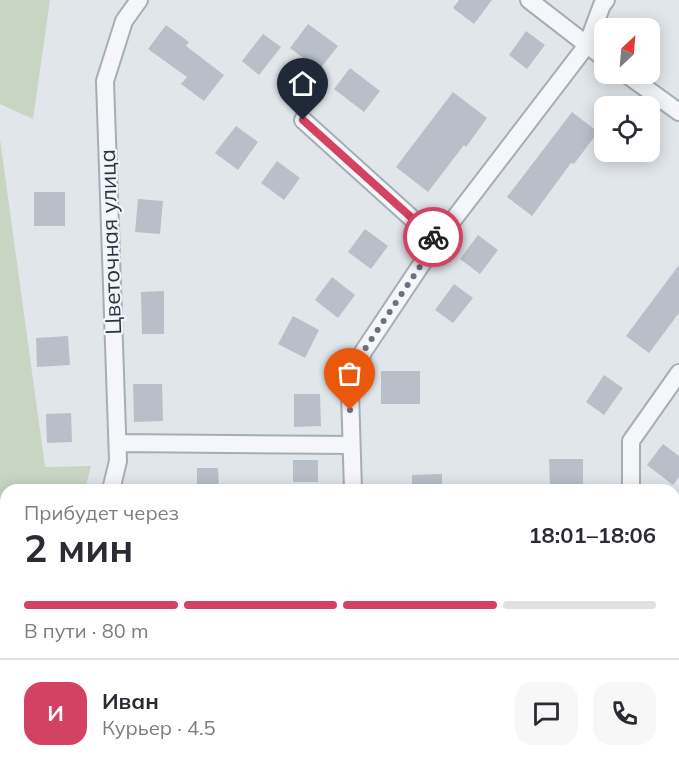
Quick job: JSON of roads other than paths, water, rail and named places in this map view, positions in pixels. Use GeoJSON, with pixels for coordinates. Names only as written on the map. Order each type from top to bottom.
{"type":"FeatureCollection","features":[{"type":"Feature","properties":{"kind":"street","name":"Цветочная улица"},"geometry":{"type":"LineString","coordinates":[[112,484],[118,461],[118,443],[105,81],[124,21],[139,0]]}},
{"type":"Feature","properties":{"kind":"street"},"geometry":{"type":"LineString","coordinates":[[529,0],[594,50]]}},
{"type":"Feature","properties":{"kind":"street"},"geometry":{"type":"LineString","coordinates":[[353,484],[350,393],[363,352],[437,241],[587,45],[606,0]]}},
{"type":"Feature","properties":{"kind":"street"},"geometry":{"type":"LineString","coordinates":[[640,84],[679,112]]}},
{"type":"Feature","properties":{"kind":"street"},"geometry":{"type":"LineString","coordinates":[[303,120],[437,241]]}},
{"type":"Feature","properties":{"kind":"street"},"geometry":{"type":"LineString","coordinates":[[631,484],[631,441],[679,373]]}},
{"type":"Feature","properties":{"kind":"street"},"geometry":{"type":"LineString","coordinates":[[118,443],[351,445]]}}]}
